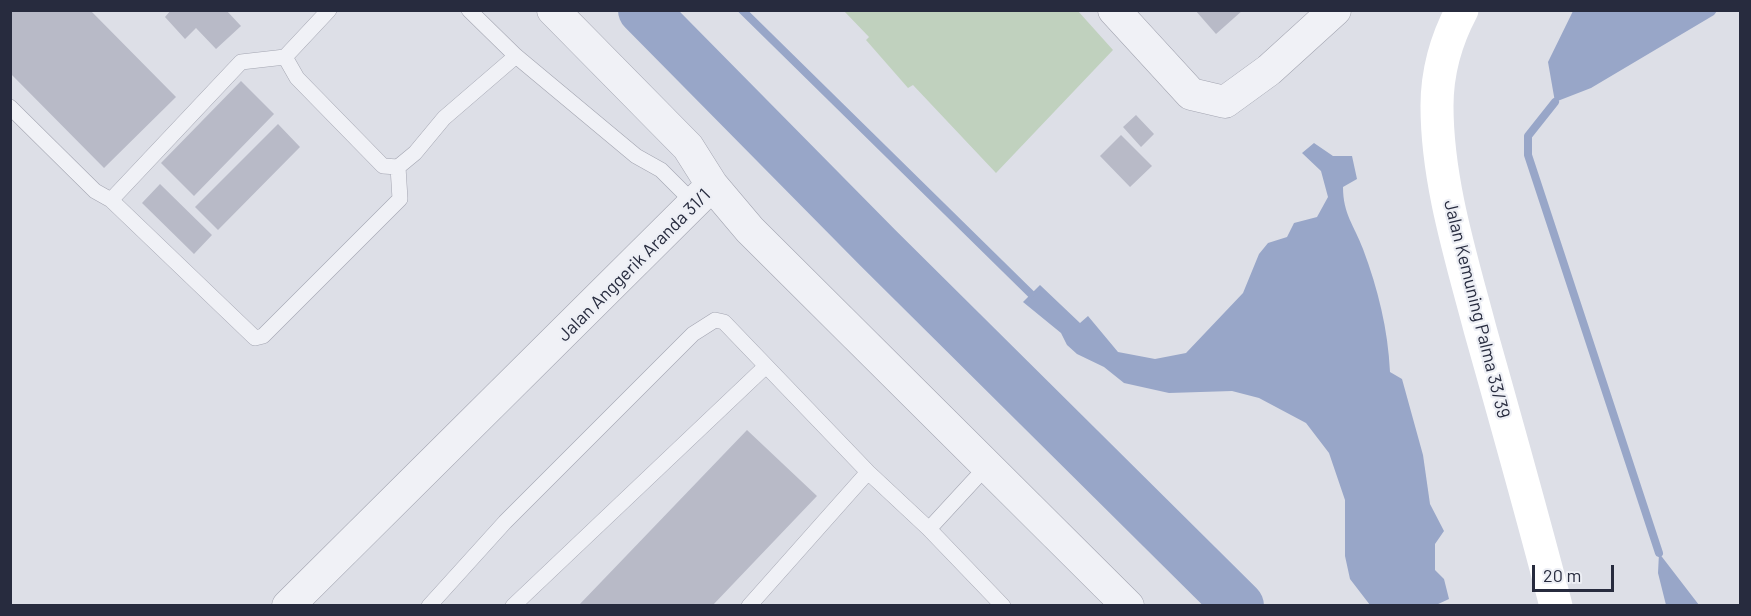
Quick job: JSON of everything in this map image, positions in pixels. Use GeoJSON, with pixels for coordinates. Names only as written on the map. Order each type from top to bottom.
{"type":"FeatureCollection","features":[{"type":"Feature","properties":{"kind":"main road","name":"Jalan Kemuning Palma 33/39"},"geometry":{"type":"LineString","coordinates":[[1462,10],[1450,34],[1440,68],[1437,106],[1440,144],[1454,232],[1556,606]]}},
{"type":"Feature","properties":{"kind":"street"},"geometry":{"type":"LineString","coordinates":[[553,10],[688,147],[702,193]]}},
{"type":"Feature","properties":{"kind":"street"},"geometry":{"type":"LineString","coordinates":[[1114,10],[1175,80],[1191,94],[1225,102],[1269,70],[1335,10]]}},
{"type":"Feature","properties":{"kind":"street","name":"Jalan Anggerik Aranda 31/1"},"geometry":{"type":"LineString","coordinates":[[288,606],[549,349],[702,193],[750,230],[1128,606]]}},
{"type":"Feature","properties":{"kind":"lane"},"geometry":{"type":"LineString","coordinates":[[111,200],[241,62],[285,57],[329,10]]}},
{"type":"Feature","properties":{"kind":"lane"},"geometry":{"type":"LineString","coordinates":[[469,10],[516,56],[636,156],[702,193]]}},
{"type":"Feature","properties":{"kind":"lane"},"geometry":{"type":"LineString","coordinates":[[285,57],[297,78],[383,166],[398,167],[415,153],[444,118],[516,56]]}},
{"type":"Feature","properties":{"kind":"lane"},"geometry":{"type":"LineString","coordinates":[[10,107],[95,191],[111,200],[255,338],[263,336],[400,200],[398,167]]}},
{"type":"Feature","properties":{"kind":"lane"},"geometry":{"type":"LineString","coordinates":[[429,606],[505,522],[693,334],[715,320],[724,322],[868,472],[929,529],[1003,606]]}},
{"type":"Feature","properties":{"kind":"lane"},"geometry":{"type":"LineString","coordinates":[[513,606],[765,367]]}},
{"type":"Feature","properties":{"kind":"lane"},"geometry":{"type":"LineString","coordinates":[[929,529],[988,465]]}},
{"type":"Feature","properties":{"kind":"lane"},"geometry":{"type":"LineString","coordinates":[[749,606],[868,472]]}},
{"type":"Feature","properties":{"kind":"green space"},"geometry":{"type":"Polygon","coordinates":[[[844,11],[1078,11],[1113,50],[996,173],[913,85],[908,88],[866,40],[869,37],[844,11]]]}},
{"type":"Feature","properties":{"kind":"water"},"geometry":{"type":"Polygon","coordinates":[[[1573,10],[1717,11],[1714,15],[1591,88],[1555,102],[1548,62],[1573,10]]]}},
{"type":"Feature","properties":{"kind":"water"},"geometry":{"type":"Polygon","coordinates":[[[1314,143],[1333,156],[1352,156],[1357,179],[1343,187],[1345,205],[1373,279],[1385,325],[1390,372],[1402,379],[1423,455],[1430,504],[1444,531],[1435,544],[1435,570],[1444,579],[1449,599],[1436,605],[1370,605],[1350,579],[1345,556],[1345,500],[1329,453],[1306,423],[1259,398],[1232,391],[1169,393],[1124,383],[1104,367],[1077,354],[1067,345],[1061,333],[1023,302],[1040,285],[1080,323],[1088,316],[1118,352],[1155,359],[1186,353],[1243,293],[1259,254],[1268,243],[1287,237],[1294,223],[1317,217],[1328,197],[1321,171],[1302,153],[1314,143]]]}},
{"type":"Feature","properties":{"kind":"water"},"geometry":{"type":"Polygon","coordinates":[[[1659,553],[1699,605],[1666,605],[1658,573],[1659,553]]]}},
{"type":"Feature","properties":{"kind":"building"},"geometry":{"type":"Polygon","coordinates":[[[10,10],[90,10],[176,97],[104,168],[10,73],[10,10]]]}},
{"type":"Feature","properties":{"kind":"building"},"geometry":{"type":"Polygon","coordinates":[[[171,10],[226,10],[241,26],[216,49],[196,28],[185,39],[165,17],[171,10]]]}},
{"type":"Feature","properties":{"kind":"building"},"geometry":{"type":"Polygon","coordinates":[[[1195,10],[1243,10],[1216,34],[1195,10]]]}},
{"type":"Feature","properties":{"kind":"building"},"geometry":{"type":"Polygon","coordinates":[[[241,81],[274,114],[194,196],[161,163],[241,81]]]}},
{"type":"Feature","properties":{"kind":"building"},"geometry":{"type":"Polygon","coordinates":[[[1136,115],[1154,134],[1141,147],[1123,127],[1136,115]]]}},
{"type":"Feature","properties":{"kind":"building"},"geometry":{"type":"Polygon","coordinates":[[[278,124],[300,147],[218,230],[195,207],[278,124]]]}},
{"type":"Feature","properties":{"kind":"building"},"geometry":{"type":"Polygon","coordinates":[[[1121,135],[1152,166],[1130,187],[1100,156],[1121,135]]]}},
{"type":"Feature","properties":{"kind":"building"},"geometry":{"type":"Polygon","coordinates":[[[160,184],[212,235],[194,254],[142,203],[160,184]]]}},
{"type":"Feature","properties":{"kind":"building"},"geometry":{"type":"Polygon","coordinates":[[[747,430],[817,496],[712,606],[578,606],[747,430]]]}},
{"type":"Feature","properties":{"kind":"waterway"},"geometry":{"type":"LineString","coordinates":[[643,10],[878,248],[1239,606]]}},
{"type":"Feature","properties":{"kind":"waterway"},"geometry":{"type":"LineString","coordinates":[[742,10],[1031,294]]}},
{"type":"Feature","properties":{"kind":"waterway"},"geometry":{"type":"LineString","coordinates":[[1555,102],[1528,136],[1528,155],[1659,553]]}}]}
